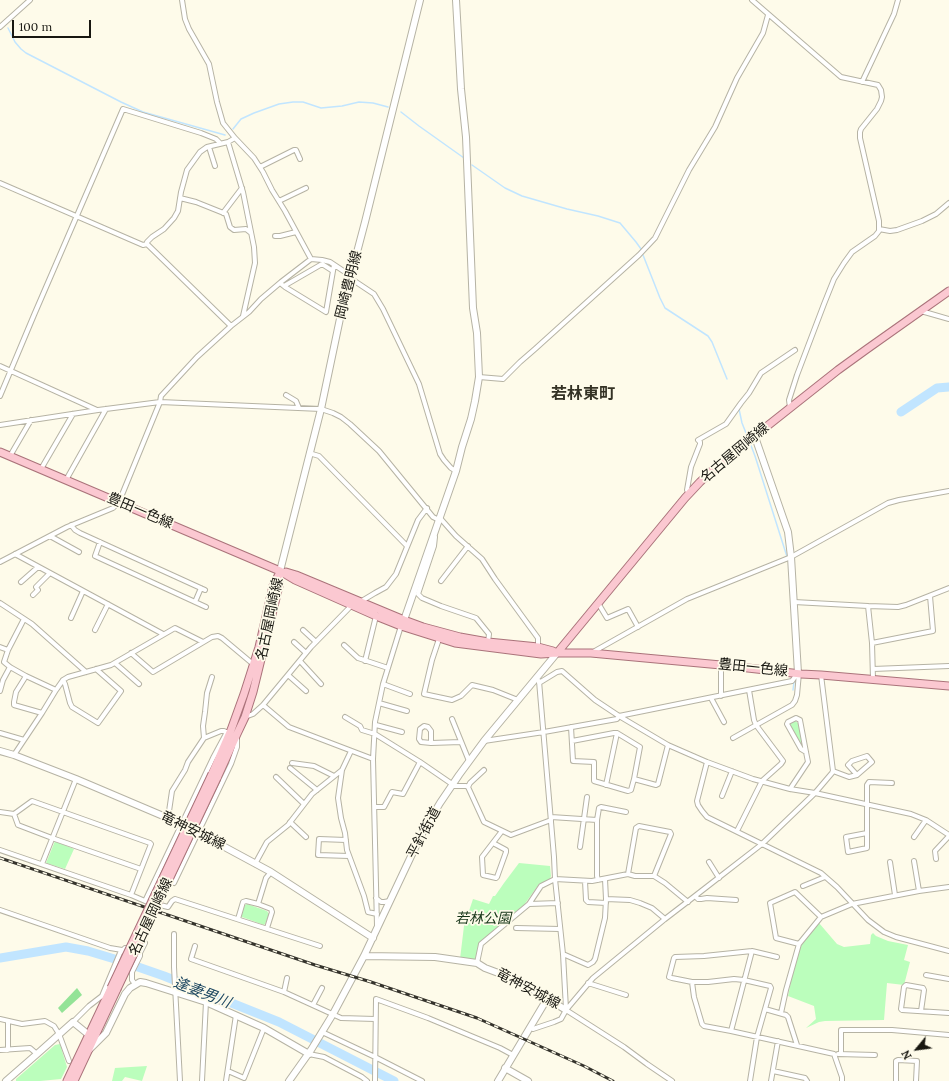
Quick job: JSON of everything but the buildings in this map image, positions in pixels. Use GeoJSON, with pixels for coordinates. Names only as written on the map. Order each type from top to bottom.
{"type":"FeatureCollection","features":[{"type":"Feature","properties":{"kind":"main road","name":"名古屋岡崎線"},"geometry":{"type":"LineString","coordinates":[[557,652],[689,494],[718,465],[867,349],[949,291]]}},
{"type":"Feature","properties":{"kind":"main road","name":"豊田一色線"},"geometry":{"type":"LineString","coordinates":[[0,452],[280,571],[295,580],[376,616],[460,637],[488,642],[538,647],[557,652]]}},
{"type":"Feature","properties":{"kind":"main road","name":"名古屋岡崎線"},"geometry":{"type":"LineString","coordinates":[[67,1081],[114,988],[214,776],[232,732],[259,647],[273,586],[280,571]]}},
{"type":"Feature","properties":{"kind":"main road","name":"名古屋岡崎線"},"geometry":{"type":"LineString","coordinates":[[232,732],[244,717],[255,684],[278,594],[280,571]]}},
{"type":"Feature","properties":{"kind":"main road","name":"豊田一色線"},"geometry":{"type":"LineString","coordinates":[[280,571],[296,575],[338,591],[403,623],[439,639],[455,643],[541,654],[557,652],[592,653],[949,686]]}},
{"type":"Feature","properties":{"kind":"main road","name":"名古屋岡崎線"},"geometry":{"type":"LineString","coordinates":[[74,1081],[114,988]]}},
{"type":"Feature","properties":{"kind":"street"},"geometry":{"type":"LineString","coordinates":[[0,27],[30,0]]}},
{"type":"Feature","properties":{"kind":"street"},"geometry":{"type":"LineString","coordinates":[[182,0],[185,18],[189,29],[209,64],[223,123],[254,158],[260,167],[311,259]]}},
{"type":"Feature","properties":{"kind":"street","name":"岡崎豊明線"},"geometry":{"type":"LineString","coordinates":[[280,571],[321,409],[342,309],[420,0]]}},
{"type":"Feature","properties":{"kind":"street"},"geometry":{"type":"LineString","coordinates":[[377,928],[373,759],[379,703],[388,668],[456,471],[471,419],[479,377],[477,333],[473,308],[466,137],[461,89],[456,0]]}},
{"type":"Feature","properties":{"kind":"street"},"geometry":{"type":"LineString","coordinates":[[752,0],[841,77],[878,85],[881,90],[882,97],[877,109],[860,132],[860,138],[879,221],[879,231],[875,236],[852,252],[834,280],[797,375],[789,400],[790,408]]}},
{"type":"Feature","properties":{"kind":"street"},"geometry":{"type":"LineString","coordinates":[[862,82],[894,14],[898,0]]}},
{"type":"Feature","properties":{"kind":"street"},"geometry":{"type":"LineString","coordinates":[[479,377],[503,379],[520,362],[639,256],[655,238],[689,170],[715,127],[737,78],[763,33],[768,15]]}},
{"type":"Feature","properties":{"kind":"street"},"geometry":{"type":"LineString","coordinates":[[0,396],[123,109],[201,133],[216,139],[220,143]]}},
{"type":"Feature","properties":{"kind":"street"},"geometry":{"type":"LineString","coordinates":[[147,244],[152,237],[164,229],[174,218],[178,211],[188,170],[200,152],[209,146],[228,142],[235,138]]}},
{"type":"Feature","properties":{"kind":"street"},"geometry":{"type":"LineString","coordinates":[[228,142],[242,188],[254,247],[255,263],[243,316]]}},
{"type":"Feature","properties":{"kind":"street"},"geometry":{"type":"LineString","coordinates":[[209,146],[214,166]]}},
{"type":"Feature","properties":{"kind":"street"},"geometry":{"type":"LineString","coordinates":[[260,167],[294,150],[296,150],[300,159]]}},
{"type":"Feature","properties":{"kind":"street"},"geometry":{"type":"LineString","coordinates":[[0,183],[143,245],[147,244],[231,326]]}},
{"type":"Feature","properties":{"kind":"street"},"geometry":{"type":"LineString","coordinates":[[223,213],[242,188]]}},
{"type":"Feature","properties":{"kind":"street"},"geometry":{"type":"LineString","coordinates":[[279,201],[306,188]]}},
{"type":"Feature","properties":{"kind":"street"},"geometry":{"type":"LineString","coordinates":[[180,198],[196,202],[226,214],[230,227],[234,230],[246,230],[251,234]]}},
{"type":"Feature","properties":{"kind":"street"},"geometry":{"type":"LineString","coordinates":[[879,229],[890,231],[897,230],[922,221],[936,214],[949,203]]}},
{"type":"Feature","properties":{"kind":"street"},"geometry":{"type":"LineString","coordinates":[[275,236],[296,232]]}},
{"type":"Feature","properties":{"kind":"street"},"geometry":{"type":"LineString","coordinates":[[0,562],[71,525],[113,508],[119,502],[160,402],[161,396],[193,362],[231,326],[280,283],[311,259],[322,260],[334,265],[374,294],[383,309],[419,384],[440,454],[451,468],[456,471]]}},
{"type":"Feature","properties":{"kind":"street"},"geometry":{"type":"LineString","coordinates":[[284,286],[322,264],[333,271]]}},
{"type":"Feature","properties":{"kind":"street"},"geometry":{"type":"LineString","coordinates":[[280,283],[326,312],[334,265]]}},
{"type":"Feature","properties":{"kind":"street"},"geometry":{"type":"LineString","coordinates":[[921,311],[949,319]]}},
{"type":"Feature","properties":{"kind":"street"},"geometry":{"type":"LineString","coordinates":[[689,494],[687,490],[691,467],[700,444],[698,440],[726,424],[749,393],[761,372],[795,350]]}},
{"type":"Feature","properties":{"kind":"street"},"geometry":{"type":"LineString","coordinates":[[0,366],[98,410]]}},
{"type":"Feature","properties":{"kind":"street"},"geometry":{"type":"LineString","coordinates":[[286,395],[296,401],[299,408]]}},
{"type":"Feature","properties":{"kind":"street"},"geometry":{"type":"LineString","coordinates":[[0,425],[160,402],[321,409],[333,413],[350,424],[379,451],[434,517],[440,519],[456,536],[482,559],[538,638],[538,647]]}},
{"type":"Feature","properties":{"kind":"street"},"geometry":{"type":"LineString","coordinates":[[66,480],[106,409]]}},
{"type":"Feature","properties":{"kind":"street"},"geometry":{"type":"LineString","coordinates":[[40,469],[73,414]]}},
{"type":"Feature","properties":{"kind":"street"},"geometry":{"type":"LineString","coordinates":[[10,456],[31,420]]}},
{"type":"Feature","properties":{"kind":"street"},"geometry":{"type":"LineString","coordinates":[[734,738],[792,705],[797,695],[798,673],[794,602],[791,557],[786,525],[755,437]]}},
{"type":"Feature","properties":{"kind":"street"},"geometry":{"type":"LineString","coordinates":[[309,453],[319,456],[407,546]]}},
{"type":"Feature","properties":{"kind":"street"},"geometry":{"type":"LineString","coordinates":[[592,653],[687,599],[791,557],[888,503],[949,491]]}},
{"type":"Feature","properties":{"kind":"street"},"geometry":{"type":"LineString","coordinates":[[360,602],[386,587],[396,574],[418,520],[427,508]]}},
{"type":"Feature","properties":{"kind":"street"},"geometry":{"type":"LineString","coordinates":[[71,525],[75,530],[203,589],[195,602]]}},
{"type":"Feature","properties":{"kind":"street"},"geometry":{"type":"LineString","coordinates":[[435,531],[434,546],[418,594],[422,598],[441,606],[476,618],[489,634],[488,642]]}},
{"type":"Feature","properties":{"kind":"street"},"geometry":{"type":"LineString","coordinates":[[50,536],[79,552]]}},
{"type":"Feature","properties":{"kind":"street"},"geometry":{"type":"LineString","coordinates":[[100,542],[95,556],[206,607]]}},
{"type":"Feature","properties":{"kind":"street"},"geometry":{"type":"LineString","coordinates":[[441,581],[468,546]]}},
{"type":"Feature","properties":{"kind":"street"},"geometry":{"type":"LineString","coordinates":[[15,554],[163,634]]}},
{"type":"Feature","properties":{"kind":"street"},"geometry":{"type":"LineString","coordinates":[[21,582],[38,567]]}},
{"type":"Feature","properties":{"kind":"street"},"geometry":{"type":"LineString","coordinates":[[33,595],[38,590],[36,587],[50,573]]}},
{"type":"Feature","properties":{"kind":"street"},"geometry":{"type":"LineString","coordinates":[[794,602],[898,607],[949,588]]}},
{"type":"Feature","properties":{"kind":"street"},"geometry":{"type":"LineString","coordinates":[[71,618],[83,591]]}},
{"type":"Feature","properties":{"kind":"street"},"geometry":{"type":"LineString","coordinates":[[872,643],[933,631],[930,596]]}},
{"type":"Feature","properties":{"kind":"street"},"geometry":{"type":"LineString","coordinates":[[0,603],[32,624],[86,672]]}},
{"type":"Feature","properties":{"kind":"street"},"geometry":{"type":"LineString","coordinates":[[598,603],[607,618],[628,609],[638,627]]}},
{"type":"Feature","properties":{"kind":"street"},"geometry":{"type":"LineString","coordinates":[[95,630],[108,604]]}},
{"type":"Feature","properties":{"kind":"street"},"geometry":{"type":"LineString","coordinates":[[244,717],[253,714],[263,705],[306,653],[352,605]]}},
{"type":"Feature","properties":{"kind":"street"},"geometry":{"type":"LineString","coordinates":[[868,606],[872,643],[873,679]]}},
{"type":"Feature","properties":{"kind":"street"},"geometry":{"type":"LineString","coordinates":[[365,661],[376,616]]}},
{"type":"Feature","properties":{"kind":"street"},"geometry":{"type":"LineString","coordinates":[[24,619],[8,650],[4,662],[26,676],[56,690]]}},
{"type":"Feature","properties":{"kind":"street"},"geometry":{"type":"LineString","coordinates":[[14,755],[56,690],[63,680],[68,677],[111,665],[175,628],[203,642]]}},
{"type":"Feature","properties":{"kind":"street"},"geometry":{"type":"LineString","coordinates":[[302,630],[316,642]]}},
{"type":"Feature","properties":{"kind":"street"},"geometry":{"type":"LineString","coordinates":[[131,653],[153,672],[212,637],[218,636],[253,664]]}},
{"type":"Feature","properties":{"kind":"street"},"geometry":{"type":"LineString","coordinates":[[439,639],[432,660],[424,694],[452,700],[461,696],[472,685],[493,690],[518,700]]}},
{"type":"Feature","properties":{"kind":"street"},"geometry":{"type":"LineString","coordinates":[[294,642],[306,653]]}},
{"type":"Feature","properties":{"kind":"street"},"geometry":{"type":"LineString","coordinates":[[344,645],[358,658],[388,668]]}},
{"type":"Feature","properties":{"kind":"street"},"geometry":{"type":"LineString","coordinates":[[0,647],[8,650]]}},
{"type":"Feature","properties":{"kind":"street","name":"平針街道"},"geometry":{"type":"LineString","coordinates":[[289,1081],[310,1052],[333,1014],[373,938],[425,828],[452,785],[484,741],[518,700],[538,680],[557,652]]}},
{"type":"Feature","properties":{"kind":"street"},"geometry":{"type":"LineString","coordinates":[[300,661],[321,684]]}},
{"type":"Feature","properties":{"kind":"street"},"geometry":{"type":"LineString","coordinates":[[115,663],[139,684]]}},
{"type":"Feature","properties":{"kind":"street"},"geometry":{"type":"LineString","coordinates":[[720,665],[721,696]]}},
{"type":"Feature","properties":{"kind":"street"},"geometry":{"type":"LineString","coordinates":[[873,669],[949,666]]}},
{"type":"Feature","properties":{"kind":"street"},"geometry":{"type":"LineString","coordinates":[[0,691],[2,680],[10,667]]}},
{"type":"Feature","properties":{"kind":"street"},"geometry":{"type":"LineString","coordinates":[[63,680],[72,708],[98,723],[121,691],[96,669]]}},
{"type":"Feature","properties":{"kind":"street"},"geometry":{"type":"LineString","coordinates":[[566,1010],[563,954],[555,880],[544,732],[538,680],[557,672],[562,671],[595,700],[619,716],[668,745],[707,762],[790,789],[911,814],[926,820],[949,836],[935,851],[936,859]]}},
{"type":"Feature","properties":{"kind":"street"},"geometry":{"type":"LineString","coordinates":[[484,741],[571,727],[792,681],[798,673]]}},
{"type":"Feature","properties":{"kind":"street"},"geometry":{"type":"LineString","coordinates":[[288,674],[306,691]]}},
{"type":"Feature","properties":{"kind":"street"},"geometry":{"type":"LineString","coordinates":[[533,1029],[561,1019],[566,1010],[593,978],[665,919],[762,844],[815,793],[833,771],[821,675]]}},
{"type":"Feature","properties":{"kind":"street"},"geometry":{"type":"LineString","coordinates":[[26,676],[16,692],[14,705],[42,713]]}},
{"type":"Feature","properties":{"kind":"street"},"geometry":{"type":"LineString","coordinates":[[204,738],[203,726],[207,693],[212,677]]}},
{"type":"Feature","properties":{"kind":"street"},"geometry":{"type":"LineString","coordinates":[[383,684],[410,694]]}},
{"type":"Feature","properties":{"kind":"street"},"geometry":{"type":"LineString","coordinates":[[737,831],[762,781],[783,762],[756,725],[749,690]]}},
{"type":"Feature","properties":{"kind":"street"},"geometry":{"type":"LineString","coordinates":[[711,698],[724,722]]}},
{"type":"Feature","properties":{"kind":"street"},"geometry":{"type":"LineString","coordinates":[[379,703],[407,711]]}},
{"type":"Feature","properties":{"kind":"street"},"geometry":{"type":"LineString","coordinates":[[263,705],[289,727],[351,752],[373,759]]}},
{"type":"Feature","properties":{"kind":"street"},"geometry":{"type":"LineString","coordinates":[[345,717],[360,726],[362,730],[375,734],[420,762],[452,785],[468,787]]}},
{"type":"Feature","properties":{"kind":"street"},"geometry":{"type":"LineString","coordinates":[[790,789],[808,765],[808,762],[800,720],[796,718],[787,724],[801,749],[806,752]]}},
{"type":"Feature","properties":{"kind":"street"},"geometry":{"type":"LineString","coordinates":[[452,719],[469,761]]}},
{"type":"Feature","properties":{"kind":"street"},"geometry":{"type":"LineString","coordinates":[[376,724],[402,732]]}},
{"type":"Feature","properties":{"kind":"street"},"geometry":{"type":"LineString","coordinates":[[571,727],[573,761],[594,762],[594,781],[629,791],[634,779],[640,747],[617,733],[572,740]]}},
{"type":"Feature","properties":{"kind":"street"},"geometry":{"type":"LineString","coordinates":[[168,818],[172,791],[185,770],[188,762],[204,738],[221,731],[232,732]]}},
{"type":"Feature","properties":{"kind":"street"},"geometry":{"type":"LineString","coordinates":[[145,901],[212,758],[232,732]]}},
{"type":"Feature","properties":{"kind":"street"},"geometry":{"type":"LineString","coordinates":[[174,884],[231,764],[237,747],[232,732]]}},
{"type":"Feature","properties":{"kind":"street"},"geometry":{"type":"LineString","coordinates":[[0,733],[24,740]]}},
{"type":"Feature","properties":{"kind":"street"},"geometry":{"type":"LineString","coordinates":[[606,784],[617,733]]}},
{"type":"Feature","properties":{"kind":"street"},"geometry":{"type":"LineString","coordinates":[[431,743],[461,742]]}},
{"type":"Feature","properties":{"kind":"street"},"geometry":{"type":"LineString","coordinates":[[634,779],[656,785],[658,784],[668,745]]}},
{"type":"Feature","properties":{"kind":"street","name":"竜神安城線"},"geometry":{"type":"LineString","coordinates":[[0,751],[14,755],[76,780],[198,832],[271,872],[373,938]]}},
{"type":"Feature","properties":{"kind":"street"},"geometry":{"type":"LineString","coordinates":[[351,752],[342,770],[338,798],[341,818],[347,850],[364,896],[368,912],[377,914]]}},
{"type":"Feature","properties":{"kind":"street"},"geometry":{"type":"LineString","coordinates":[[833,771],[849,776],[857,775],[872,762],[867,756],[852,761],[848,765],[857,775]]}},
{"type":"Feature","properties":{"kind":"street"},"geometry":{"type":"LineString","coordinates":[[375,807],[384,807],[392,792],[403,794],[420,762]]}},
{"type":"Feature","properties":{"kind":"street"},"geometry":{"type":"LineString","coordinates":[[707,762],[698,801],[698,805],[707,817],[816,870],[837,887],[868,920],[884,932],[896,937],[949,951]]}},
{"type":"Feature","properties":{"kind":"street"},"geometry":{"type":"LineString","coordinates":[[292,763],[314,766],[334,776]]}},
{"type":"Feature","properties":{"kind":"street"},"geometry":{"type":"LineString","coordinates":[[290,768],[317,790]]}},
{"type":"Feature","properties":{"kind":"street"},"geometry":{"type":"LineString","coordinates":[[256,864],[267,842],[290,822],[312,794],[342,770]]}},
{"type":"Feature","properties":{"kind":"street"},"geometry":{"type":"LineString","coordinates":[[468,787],[470,783],[484,770]]}},
{"type":"Feature","properties":{"kind":"street"},"geometry":{"type":"LineString","coordinates":[[722,796],[732,771]]}},
{"type":"Feature","properties":{"kind":"street"},"geometry":{"type":"LineString","coordinates":[[276,777],[304,804]]}},
{"type":"Feature","properties":{"kind":"street"},"geometry":{"type":"LineString","coordinates":[[42,864],[76,780]]}},
{"type":"Feature","properties":{"kind":"street"},"geometry":{"type":"LineString","coordinates":[[867,833],[846,837],[848,852],[867,848],[867,833],[866,804],[867,785],[869,782],[892,783]]}},
{"type":"Feature","properties":{"kind":"street"},"geometry":{"type":"LineString","coordinates":[[468,787],[484,822],[511,835],[551,819],[597,820]]}},
{"type":"Feature","properties":{"kind":"street"},"geometry":{"type":"LineString","coordinates":[[580,847],[587,797]]}},
{"type":"Feature","properties":{"kind":"street"},"geometry":{"type":"LineString","coordinates":[[0,812],[14,814],[32,801],[150,843],[151,844],[131,896]]}},
{"type":"Feature","properties":{"kind":"street"},"geometry":{"type":"LineString","coordinates":[[598,880],[597,820],[599,808],[601,807],[626,812]]}},
{"type":"Feature","properties":{"kind":"street"},"geometry":{"type":"LineString","coordinates":[[14,814],[18,825],[141,870]]}},
{"type":"Feature","properties":{"kind":"street"},"geometry":{"type":"LineString","coordinates":[[914,837],[926,820]]}},
{"type":"Feature","properties":{"kind":"street"},"geometry":{"type":"LineString","coordinates":[[290,822],[306,837]]}},
{"type":"Feature","properties":{"kind":"street"},"geometry":{"type":"LineString","coordinates":[[628,874],[636,828],[639,826],[670,832],[672,834],[654,876]]}},
{"type":"Feature","properties":{"kind":"street"},"geometry":{"type":"LineString","coordinates":[[493,843],[506,850],[496,878],[482,875],[482,857],[502,831]]}},
{"type":"Feature","properties":{"kind":"street"},"geometry":{"type":"LineString","coordinates":[[346,840],[319,839],[318,855],[349,856]]}},
{"type":"Feature","properties":{"kind":"street"},"geometry":{"type":"LineString","coordinates":[[0,850],[145,901],[168,907],[174,899],[320,946]]}},
{"type":"Feature","properties":{"kind":"street"},"geometry":{"type":"LineString","coordinates":[[914,861],[919,891]]}},
{"type":"Feature","properties":{"kind":"street"},"geometry":{"type":"LineString","coordinates":[[709,862],[719,878]]}},
{"type":"Feature","properties":{"kind":"street"},"geometry":{"type":"LineString","coordinates":[[890,862],[895,895]]}},
{"type":"Feature","properties":{"kind":"street"},"geometry":{"type":"LineString","coordinates":[[258,904],[266,878],[271,872]]}},
{"type":"Feature","properties":{"kind":"street"},"geometry":{"type":"LineString","coordinates":[[477,963],[481,944],[529,904],[541,886],[555,880],[592,882],[628,874],[635,876],[654,876],[666,882],[688,902]]}},
{"type":"Feature","properties":{"kind":"street"},"geometry":{"type":"LineString","coordinates":[[803,886],[825,876]]}},
{"type":"Feature","properties":{"kind":"street"},"geometry":{"type":"LineString","coordinates":[[563,954],[588,965],[595,959],[605,918],[605,879]]}},
{"type":"Feature","properties":{"kind":"street"},"geometry":{"type":"LineString","coordinates":[[585,881],[586,900],[588,902],[630,900],[652,908],[665,919]]}},
{"type":"Feature","properties":{"kind":"street"},"geometry":{"type":"LineString","coordinates":[[782,1013],[786,990],[799,944],[821,917],[852,904],[895,895],[949,887]]}},
{"type":"Feature","properties":{"kind":"street"},"geometry":{"type":"LineString","coordinates":[[799,944],[776,938],[770,903],[795,892],[821,917]]}},
{"type":"Feature","properties":{"kind":"street"},"geometry":{"type":"LineString","coordinates":[[695,896],[698,899],[707,898],[736,900]]}},
{"type":"Feature","properties":{"kind":"street"},"geometry":{"type":"LineString","coordinates":[[376,898],[381,902],[390,901]]}},
{"type":"Feature","properties":{"kind":"street"},"geometry":{"type":"LineString","coordinates":[[238,919],[243,902],[246,901],[258,904],[271,909],[272,912],[267,928]]}},
{"type":"Feature","properties":{"kind":"street"},"geometry":{"type":"LineString","coordinates":[[529,904],[558,903]]}},
{"type":"Feature","properties":{"kind":"street"},"geometry":{"type":"LineString","coordinates":[[0,910],[121,952]]}},
{"type":"Feature","properties":{"kind":"street"},"geometry":{"type":"LineString","coordinates":[[516,928],[560,929]]}},
{"type":"Feature","properties":{"kind":"street"},"geometry":{"type":"LineString","coordinates":[[174,934],[174,967],[180,1081]]}},
{"type":"Feature","properties":{"kind":"street"},"geometry":{"type":"LineString","coordinates":[[135,984],[132,980],[132,972],[145,943]]}},
{"type":"Feature","properties":{"kind":"street"},"geometry":{"type":"LineString","coordinates":[[195,946],[191,959],[284,992],[341,1018],[375,1019]]}},
{"type":"Feature","properties":{"kind":"street"},"geometry":{"type":"LineString","coordinates":[[6,1081],[102,996],[113,968],[124,948],[138,952],[140,955]]}},
{"type":"Feature","properties":{"kind":"street"},"geometry":{"type":"LineString","coordinates":[[750,1081],[757,1037],[771,988],[770,986],[734,979],[692,982],[669,977],[674,958],[676,956],[704,956],[752,951],[777,957]]}},
{"type":"Feature","properties":{"kind":"street"},"geometry":{"type":"LineString","coordinates":[[730,1031],[752,951]]}},
{"type":"Feature","properties":{"kind":"street","name":"竜神安城線"},"geometry":{"type":"LineString","coordinates":[[364,956],[435,957],[477,963],[517,980],[624,1047],[672,1081]]}},
{"type":"Feature","properties":{"kind":"street"},"geometry":{"type":"LineString","coordinates":[[926,974],[949,979]]}},
{"type":"Feature","properties":{"kind":"street"},"geometry":{"type":"LineString","coordinates":[[284,992],[287,978]]}},
{"type":"Feature","properties":{"kind":"street"},"geometry":{"type":"LineString","coordinates":[[88,1051],[106,1033],[125,994],[130,988],[140,982],[146,982],[206,1002],[236,1015],[310,1052],[324,1057],[367,1081]]}},
{"type":"Feature","properties":{"kind":"street"},"geometry":{"type":"LineString","coordinates":[[692,982],[694,997],[702,1024],[704,1026],[834,1054],[876,1055]]}},
{"type":"Feature","properties":{"kind":"street"},"geometry":{"type":"LineString","coordinates":[[588,983],[626,995]]}},
{"type":"Feature","properties":{"kind":"street"},"geometry":{"type":"LineString","coordinates":[[921,1011],[923,988],[904,987],[901,1009],[921,1011],[949,1013]]}},
{"type":"Feature","properties":{"kind":"street"},"geometry":{"type":"LineString","coordinates":[[312,1005],[322,988]]}},
{"type":"Feature","properties":{"kind":"street"},"geometry":{"type":"LineString","coordinates":[[375,1081],[374,1058],[376,999],[428,1018],[500,1048],[512,1055]]}},
{"type":"Feature","properties":{"kind":"street"},"geometry":{"type":"LineString","coordinates":[[498,1081],[512,1055],[547,999]]}},
{"type":"Feature","properties":{"kind":"street"},"geometry":{"type":"LineString","coordinates":[[202,1081],[206,1002]]}},
{"type":"Feature","properties":{"kind":"street"},"geometry":{"type":"LineString","coordinates":[[765,1009],[782,1013],[788,1017],[797,1045]]}},
{"type":"Feature","properties":{"kind":"street"},"geometry":{"type":"LineString","coordinates":[[226,1081],[236,1015]]}},
{"type":"Feature","properties":{"kind":"street"},"geometry":{"type":"LineString","coordinates":[[0,1019],[22,1024],[45,1021],[54,1026],[59,1034],[69,1061]]}},
{"type":"Feature","properties":{"kind":"street"},"geometry":{"type":"LineString","coordinates":[[8,1021],[8,1050]]}},
{"type":"Feature","properties":{"kind":"street"},"geometry":{"type":"LineString","coordinates":[[73,1022],[89,1035]]}},
{"type":"Feature","properties":{"kind":"street"},"geometry":{"type":"LineString","coordinates":[[228,1071],[244,1078],[264,1028]]}},
{"type":"Feature","properties":{"kind":"street"},"geometry":{"type":"LineString","coordinates":[[841,1054],[841,1030],[892,1030],[949,1035]]}},
{"type":"Feature","properties":{"kind":"street"},"geometry":{"type":"LineString","coordinates":[[322,1033],[422,1081]]}},
{"type":"Feature","properties":{"kind":"street"},"geometry":{"type":"LineString","coordinates":[[771,1081],[778,1041]]}},
{"type":"Feature","properties":{"kind":"street"},"geometry":{"type":"LineString","coordinates":[[0,1050],[30,1048],[36,1054]]}},
{"type":"Feature","properties":{"kind":"street"},"geometry":{"type":"LineString","coordinates":[[834,1054],[842,1081]]}},
{"type":"Feature","properties":{"kind":"street"},"geometry":{"type":"LineString","coordinates":[[896,1081],[896,1061],[898,1060],[917,1061],[916,1081]]}},
{"type":"Feature","properties":{"kind":"street"},"geometry":{"type":"LineString","coordinates":[[505,1068],[528,1081]]}},
{"type":"Feature","properties":{"kind":"street"},"geometry":{"type":"LineString","coordinates":[[773,1071],[806,1078],[807,1081]]}},
{"type":"Feature","properties":{"kind":"green space"},"geometry":{"type":"Polygon","coordinates":[[[795,721],[798,723],[803,745],[790,725],[791,722],[795,721]]]}},
{"type":"Feature","properties":{"kind":"green space"},"geometry":{"type":"Polygon","coordinates":[[[55,841],[74,849],[65,869],[46,863],[55,841]]]}},
{"type":"Feature","properties":{"kind":"green space","name":"若林公園"},"geometry":{"type":"Polygon","coordinates":[[[519,863],[550,866],[550,879],[539,884],[524,905],[482,940],[475,959],[460,959],[464,926],[473,899],[489,904],[493,896],[495,896],[519,863]]]}},
{"type":"Feature","properties":{"kind":"green space"},"geometry":{"type":"Polygon","coordinates":[[[247,904],[267,911],[269,914],[264,925],[242,917],[241,915],[245,905],[247,904]]]}},
{"type":"Feature","properties":{"kind":"green space"},"geometry":{"type":"Polygon","coordinates":[[[819,923],[837,944],[844,947],[870,944],[871,935],[873,933],[876,936],[888,941],[908,945],[904,960],[910,962],[904,985],[887,983],[884,1020],[825,1021],[806,1028],[816,1019],[814,1006],[788,996],[798,947],[819,923]]]}},
{"type":"Feature","properties":{"kind":"green space"},"geometry":{"type":"Polygon","coordinates":[[[77,988],[82,995],[62,1013],[58,1008],[77,988]]]}},
{"type":"Feature","properties":{"kind":"green space"},"geometry":{"type":"Polygon","coordinates":[[[60,1044],[67,1067],[61,1079],[16,1081],[16,1079],[55,1045],[60,1044]]]}},
{"type":"Feature","properties":{"kind":"green space"},"geometry":{"type":"Polygon","coordinates":[[[147,1066],[142,1081],[125,1077],[122,1081],[112,1081],[115,1068],[147,1066]]]}},
{"type":"Feature","properties":{"kind":"waterway"},"geometry":{"type":"LineString","coordinates":[[8,28],[15,42],[26,53],[121,102],[143,112],[225,135]]}},
{"type":"Feature","properties":{"kind":"waterway"},"geometry":{"type":"LineString","coordinates":[[233,129],[241,119],[254,113],[279,104],[293,102],[303,102],[321,108],[342,106],[359,102],[373,103],[388,107]]}},
{"type":"Feature","properties":{"kind":"waterway"},"geometry":{"type":"LineString","coordinates":[[401,112],[464,158]]}},
{"type":"Feature","properties":{"kind":"waterway"},"geometry":{"type":"LineString","coordinates":[[472,165],[505,188],[522,196],[620,223],[641,249]]}},
{"type":"Feature","properties":{"kind":"waterway"},"geometry":{"type":"LineString","coordinates":[[643,255],[665,308],[708,336],[712,342],[727,379]]}},
{"type":"Feature","properties":{"kind":"waterway"},"geometry":{"type":"LineString","coordinates":[[901,412],[937,388],[949,387]]}},
{"type":"Feature","properties":{"kind":"waterway"},"geometry":{"type":"LineString","coordinates":[[739,409],[742,423],[748,438]]}},
{"type":"Feature","properties":{"kind":"waterway"},"geometry":{"type":"LineString","coordinates":[[750,443],[789,563]]}},
{"type":"Feature","properties":{"kind":"waterway"},"geometry":{"type":"LineString","coordinates":[[793,690],[794,682]]}},
{"type":"Feature","properties":{"kind":"waterway","name":"逢妻男川"},"geometry":{"type":"LineString","coordinates":[[0,958],[66,947],[88,951],[118,960],[164,976],[279,1022],[394,1081]]}},
{"type":"Feature","properties":{"kind":"railway"},"geometry":{"type":"LineString","coordinates":[[0,858],[315,965],[371,982],[477,1018],[584,1066],[613,1081]]}},
{"type":"Feature","properties":{"kind":"district","name":"若林東町"},"geometry":{"type":"Point","coordinates":[583,394]}}]}
